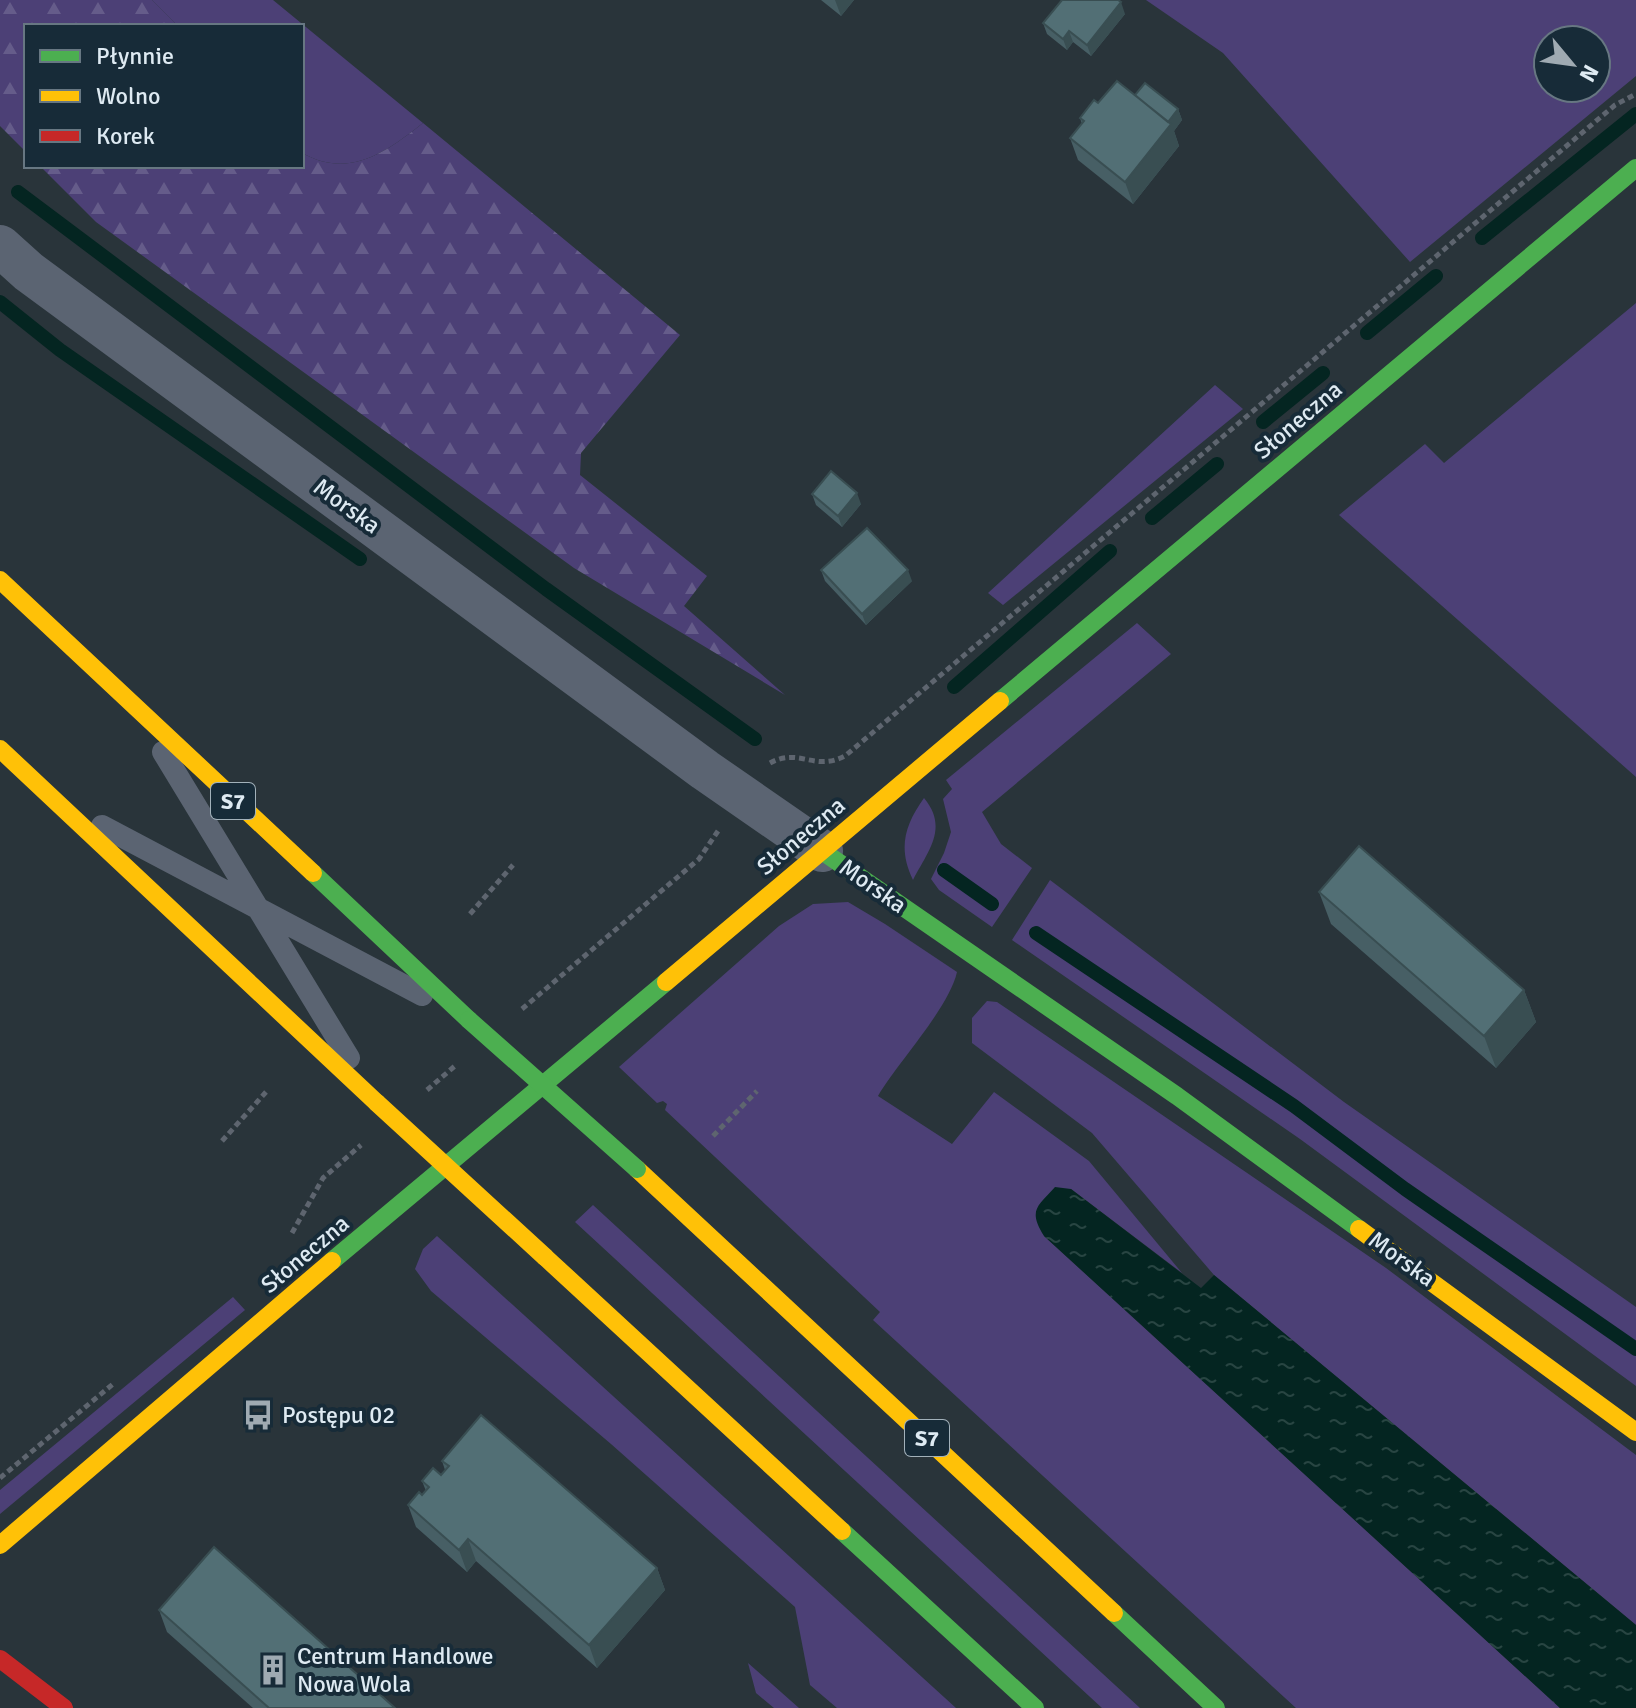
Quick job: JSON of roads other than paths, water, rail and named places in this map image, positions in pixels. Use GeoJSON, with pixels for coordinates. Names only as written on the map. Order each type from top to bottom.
{"type":"FeatureCollection","features":[{"type":"Feature","properties":{"kind":"main road","name":"Słoneczna"},"geometry":{"type":"LineString","coordinates":[[0,1545],[231,1347],[1636,168]]}},
{"type":"Feature","properties":{"kind":"main road","name":"S7"},"geometry":{"type":"LineString","coordinates":[[0,580],[469,1020],[637,1169],[1216,1708]]}},
{"type":"Feature","properties":{"kind":"main road"},"geometry":{"type":"LineString","coordinates":[[0,749],[377,1103],[1035,1708]]}},
{"type":"Feature","properties":{"kind":"main road","name":"Morska"},"geometry":{"type":"LineString","coordinates":[[822,851],[1177,1096],[1636,1432]]}},
{"type":"Feature","properties":{"kind":"main road"},"geometry":{"type":"LineString","coordinates":[[0,1659],[64,1708]]}},
{"type":"Feature","properties":{"kind":"street","name":"Morska"},"geometry":{"type":"LineString","coordinates":[[0,246],[41,281],[621,708],[822,851]]}},
{"type":"Feature","properties":{"kind":"lane"},"geometry":{"type":"LineString","coordinates":[[141,715],[377,1103]]}},
{"type":"Feature","properties":{"kind":"lane"},"geometry":{"type":"LineString","coordinates":[[52,800],[469,1020]]}},
{"type":"Feature","properties":{"kind":"water"},"geometry":{"type":"Polygon","coordinates":[[[1055,1187],[1071,1189],[1201,1288],[1214,1275],[1636,1625],[1636,1708],[1560,1708],[1044,1236],[1036,1220],[1037,1209],[1055,1187]]]}},
{"type":"Feature","properties":{"kind":"waterway"},"geometry":{"type":"LineString","coordinates":[[1482,238],[1636,114]]}},
{"type":"Feature","properties":{"kind":"waterway"},"geometry":{"type":"LineString","coordinates":[[18,192],[546,589],[755,739]]}},
{"type":"Feature","properties":{"kind":"waterway"},"geometry":{"type":"LineString","coordinates":[[1367,333],[1436,276]]}},
{"type":"Feature","properties":{"kind":"waterway"},"geometry":{"type":"LineString","coordinates":[[0,302],[60,350],[360,559]]}},
{"type":"Feature","properties":{"kind":"waterway"},"geometry":{"type":"LineString","coordinates":[[1263,422],[1323,373]]}},
{"type":"Feature","properties":{"kind":"waterway"},"geometry":{"type":"LineString","coordinates":[[1152,518],[1217,464]]}},
{"type":"Feature","properties":{"kind":"waterway"},"geometry":{"type":"LineString","coordinates":[[954,687],[1110,551]]}},
{"type":"Feature","properties":{"kind":"waterway"},"geometry":{"type":"LineString","coordinates":[[944,870],[992,904]]}},
{"type":"Feature","properties":{"kind":"waterway"},"geometry":{"type":"LineString","coordinates":[[1036,933],[1294,1106],[1405,1189],[1636,1349]]}},
{"type":"Feature","properties":{"kind":"place","name":"Postępu 02"},"geometry":{"type":"Point","coordinates":[258,1415]}},
{"type":"Feature","properties":{"kind":"place","name":"Centrum Handlowe Nowa Wola"},"geometry":{"type":"Point","coordinates":[273,1670]}}]}
